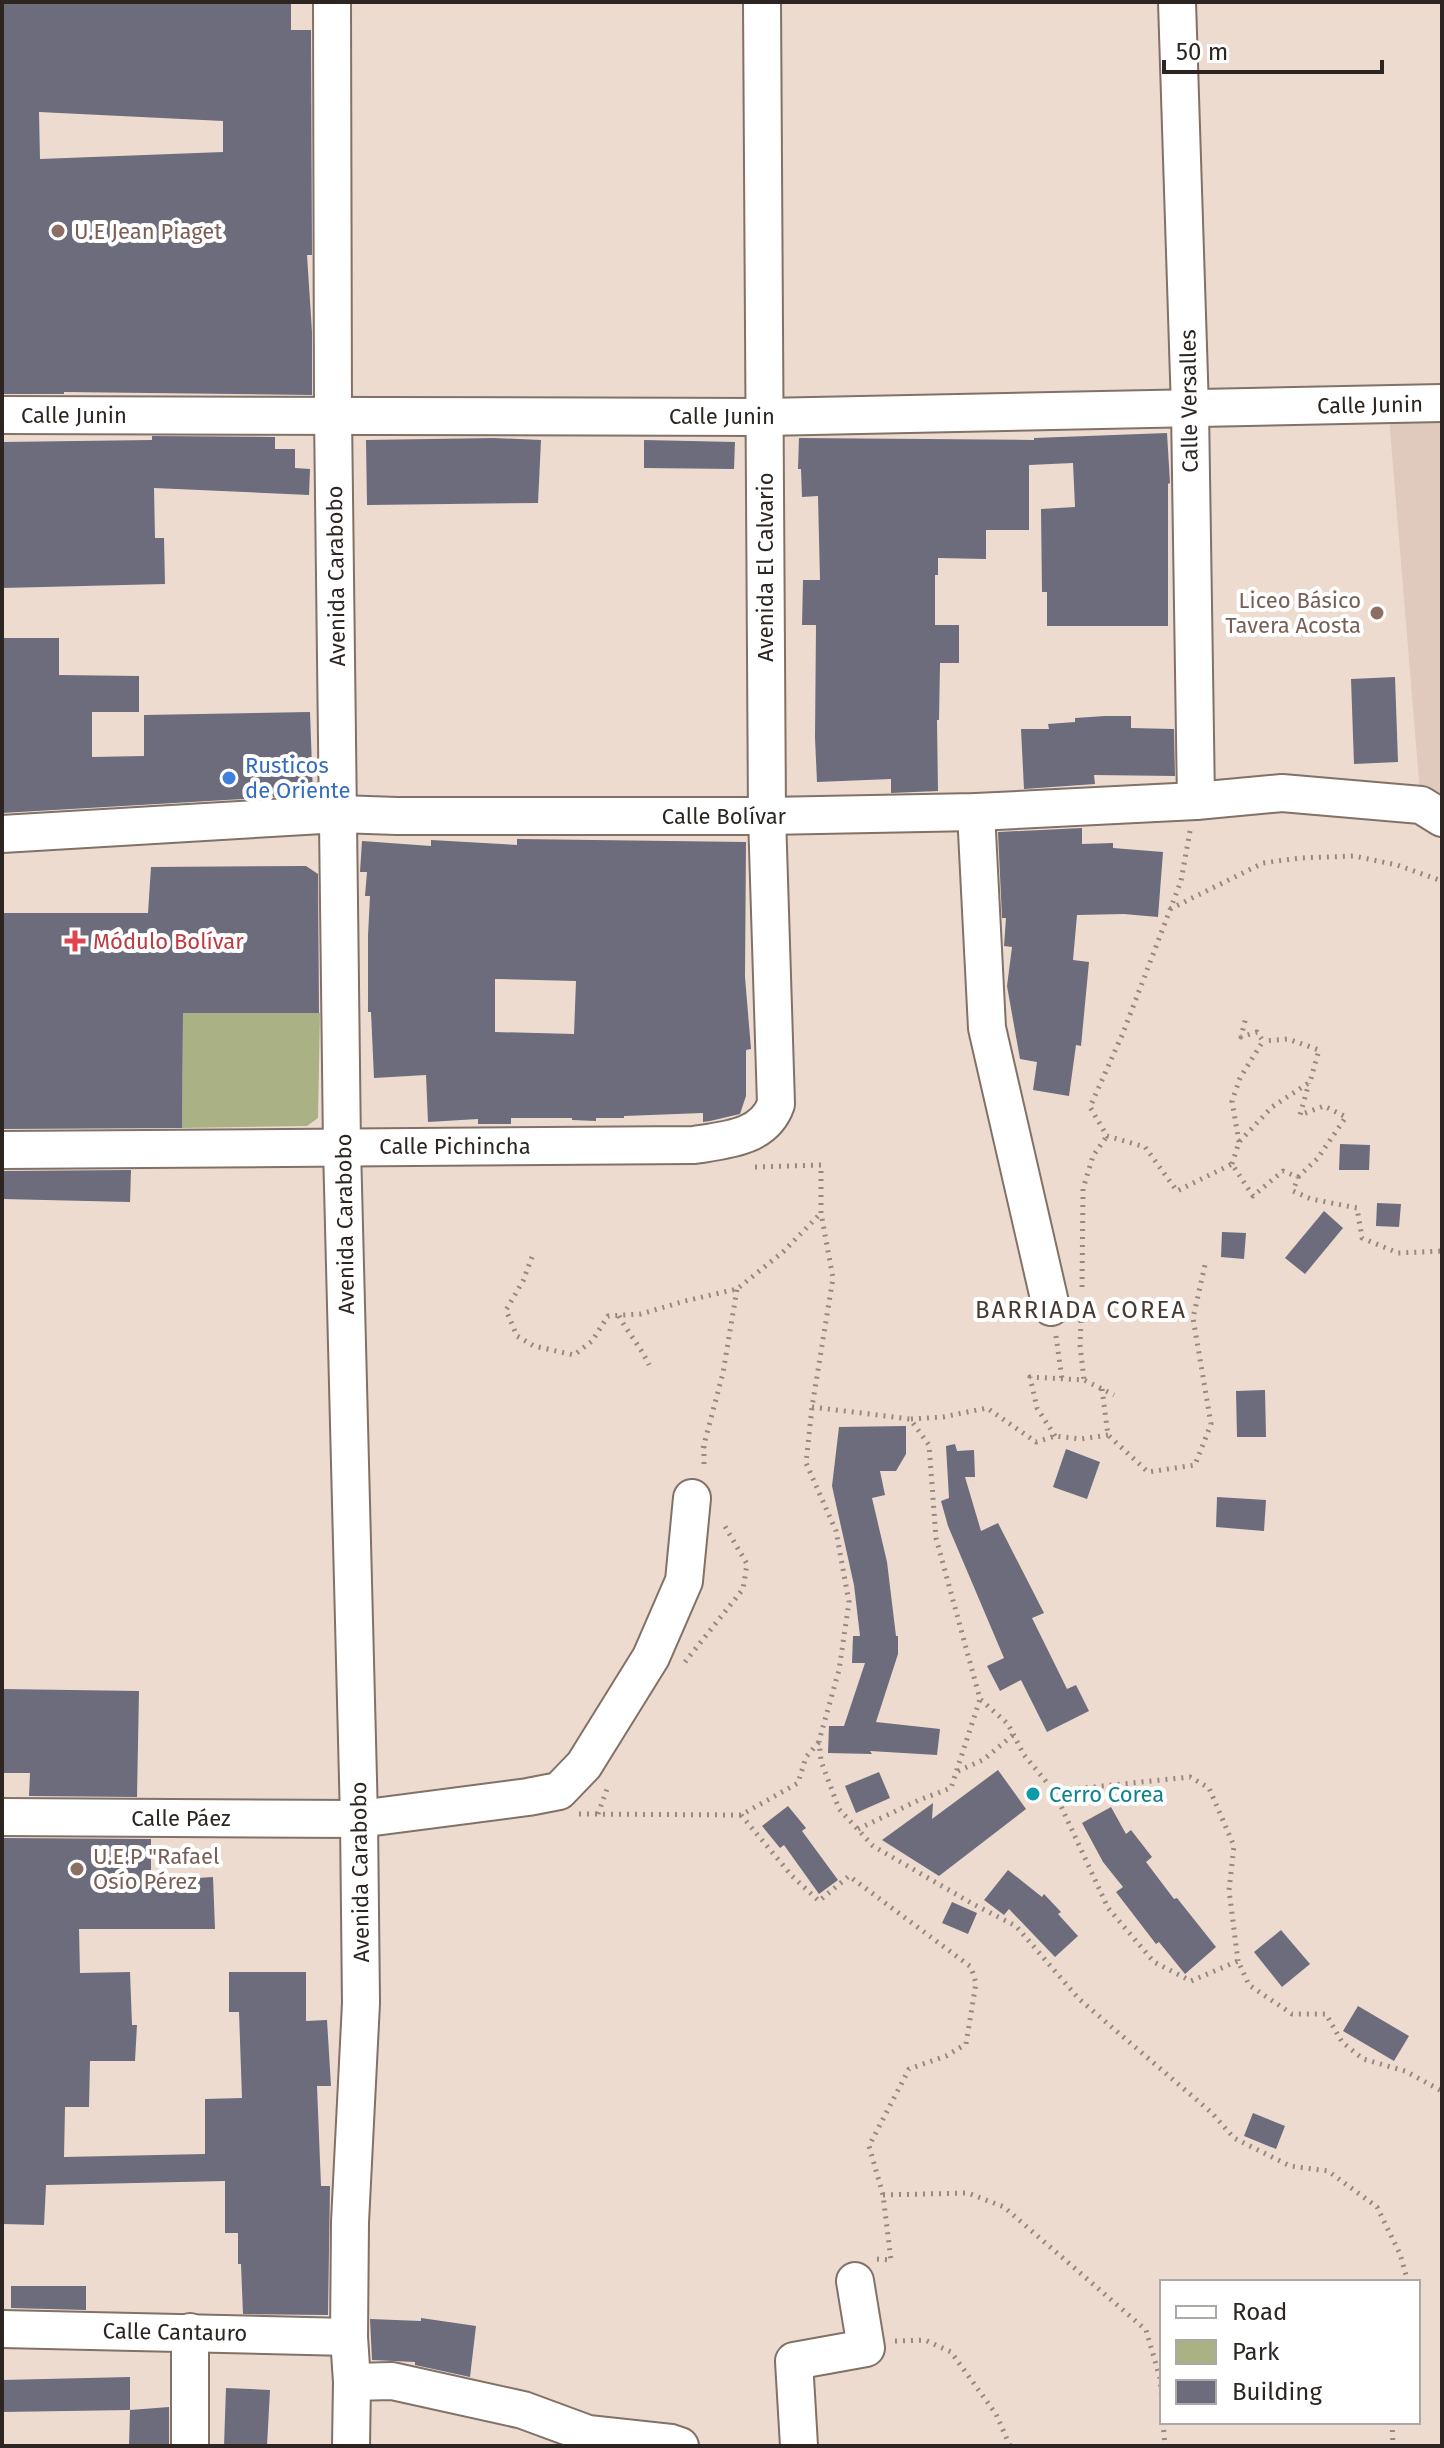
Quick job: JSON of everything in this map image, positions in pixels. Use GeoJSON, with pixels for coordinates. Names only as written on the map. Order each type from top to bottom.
{"type":"FeatureCollection","features":[{"type":"Feature","properties":{"kind":"street","name":"Avenida Carabobo"},"geometry":{"type":"LineString","coordinates":[[332,2],[333,414],[342,1147],[361,2003],[350,2222],[351,2446]]}},
{"type":"Feature","properties":{"kind":"street","name":"Avenida El Calvario"},"geometry":{"type":"LineString","coordinates":[[761,1128],[772,1117],[776,1104],[767,816],[762,2]]}},
{"type":"Feature","properties":{"kind":"street","name":"Calle Versalles"},"geometry":{"type":"LineString","coordinates":[[1177,2],[1190,409],[1196,801]]}},
{"type":"Feature","properties":{"kind":"street","name":"Calle Junin"},"geometry":{"type":"LineString","coordinates":[[2,415],[764,417],[1442,403]]}},
{"type":"Feature","properties":{"kind":"street","name":"Calle Bolívar"},"geometry":{"type":"LineString","coordinates":[[2,834],[339,814],[767,816],[976,812],[1196,801],[1282,793],[1421,805],[1442,818]]}},
{"type":"Feature","properties":{"kind":"street"},"geometry":{"type":"LineString","coordinates":[[976,812],[987,1028],[1071,1306]]}},
{"type":"Feature","properties":{"kind":"street","name":"Calle Pichincha"},"geometry":{"type":"LineString","coordinates":[[2,1150],[694,1145],[738,1137],[761,1128]]}},
{"type":"Feature","properties":{"kind":"street","name":"Calle Páez"},"geometry":{"type":"LineString","coordinates":[[2,1817],[359,1819],[559,1791],[584,1765],[651,1657],[684,1581],[692,1498]]}},
{"type":"Feature","properties":{"kind":"street"},"geometry":{"type":"LineString","coordinates":[[799,2446],[794,2361],[866,2348],[855,2281]]}},
{"type":"Feature","properties":{"kind":"street","name":"Calle Cantauro"},"geometry":{"type":"LineString","coordinates":[[2,2329],[349,2337]]}},
{"type":"Feature","properties":{"kind":"street"},"geometry":{"type":"LineString","coordinates":[[190,2332],[190,2446]]}},
{"type":"Feature","properties":{"kind":"street"},"geometry":{"type":"LineString","coordinates":[[352,2382],[392,2381],[523,2410],[593,2440],[680,2446]]}},
{"type":"Feature","properties":{"kind":"path"},"geometry":{"type":"LineString","coordinates":[[1196,801],[1181,881],[1123,1033],[1090,1107],[1107,1136],[1145,1147],[1177,1191],[1232,1164],[1239,1142],[1272,1107],[1310,1082]]}},
{"type":"Feature","properties":{"kind":"path"},"geometry":{"type":"LineString","coordinates":[[1169,910],[1263,863],[1300,858],[1354,856],[1397,865],[1442,881]]}},
{"type":"Feature","properties":{"kind":"path"},"geometry":{"type":"LineString","coordinates":[[1246,1017],[1241,1037],[1257,1032],[1263,1041]]}},
{"type":"Feature","properties":{"kind":"path"},"geometry":{"type":"LineString","coordinates":[[1263,1041],[1288,1039],[1319,1050],[1300,1115],[1324,1106],[1346,1117],[1317,1159],[1298,1177],[1293,1191],[1311,1199],[1357,1208],[1362,1238],[1398,1253],[1442,1251]]}},
{"type":"Feature","properties":{"kind":"path"},"geometry":{"type":"LineString","coordinates":[[1239,1142],[1232,1101],[1240,1078],[1263,1041]]}},
{"type":"Feature","properties":{"kind":"path"},"geometry":{"type":"LineString","coordinates":[[1062,1379],[1083,1189],[1093,1156],[1107,1136]]}},
{"type":"Feature","properties":{"kind":"path"},"geometry":{"type":"LineString","coordinates":[[1232,1164],[1253,1196],[1283,1171],[1298,1177]]}},
{"type":"Feature","properties":{"kind":"path"},"geometry":{"type":"LineString","coordinates":[[532,1257],[523,1281],[506,1310],[517,1336],[534,1346],[574,1355],[592,1341],[608,1316],[641,1314],[737,1289],[783,1252],[821,1213],[833,1278],[806,1463],[836,1531],[849,1602],[839,1670],[819,1741],[821,1761],[839,1809],[873,1846],[1016,1926],[1079,1999],[1212,2113],[1234,2138],[1290,2166],[1328,2171],[1377,2207],[1400,2254],[1407,2280]]}},
{"type":"Feature","properties":{"kind":"path"},"geometry":{"type":"LineString","coordinates":[[1102,1389],[1108,1435],[1148,1472],[1195,1465],[1211,1424],[1193,1318],[1205,1265]]}},
{"type":"Feature","properties":{"kind":"path"},"geometry":{"type":"LineString","coordinates":[[692,1498],[723,1373],[737,1289]]}},
{"type":"Feature","properties":{"kind":"path"},"geometry":{"type":"LineString","coordinates":[[1071,1306],[1084,1380]]}},
{"type":"Feature","properties":{"kind":"path"},"geometry":{"type":"LineString","coordinates":[[619,1316],[649,1365]]}},
{"type":"Feature","properties":{"kind":"path"},"geometry":{"type":"LineString","coordinates":[[1055,1436],[1037,1408],[1030,1377],[1084,1380],[1114,1395]]}},
{"type":"Feature","properties":{"kind":"path"},"geometry":{"type":"LineString","coordinates":[[812,1407],[910,1419],[943,1417],[987,1408],[1036,1442],[1055,1436],[1081,1439],[1108,1435]]}},
{"type":"Feature","properties":{"kind":"path"},"geometry":{"type":"LineString","coordinates":[[910,1419],[929,1445],[936,1538],[980,1699],[1008,1724],[1024,1755],[1054,1791],[1108,1908],[1154,1962],[1191,1981],[1238,1961]]}},
{"type":"Feature","properties":{"kind":"path"},"geometry":{"type":"LineString","coordinates":[[858,1829],[951,1788],[980,1699]]}},
{"type":"Feature","properties":{"kind":"path"},"geometry":{"type":"LineString","coordinates":[[957,1771],[983,1760],[1013,1735]]}},
{"type":"Feature","properties":{"kind":"path"},"geometry":{"type":"LineString","coordinates":[[574,1814],[741,1815],[798,1783],[806,1757],[819,1741]]}},
{"type":"Feature","properties":{"kind":"path"},"geometry":{"type":"LineString","coordinates":[[1054,1791],[1190,1777],[1209,1788],[1234,1846],[1229,1890],[1238,1961],[1249,1985],[1292,2014],[1326,2014],[1342,2042],[1363,2059],[1405,2071],[1442,2091]]}},
{"type":"Feature","properties":{"kind":"path"},"geometry":{"type":"LineString","coordinates":[[741,1815],[792,1876],[819,1901],[849,1876],[971,1967],[976,1983],[966,2044],[946,2056],[909,2069],[869,2146],[883,2195],[891,2260],[855,2259],[855,2281]]}},
{"type":"Feature","properties":{"kind":"path"},"geometry":{"type":"LineString","coordinates":[[883,2195],[968,2193],[1004,2207],[1146,2330],[1160,2378]]}},
{"type":"Feature","properties":{"kind":"path"},"geometry":{"type":"LineString","coordinates":[[866,2348],[903,2339],[925,2340],[951,2352],[996,2414],[1010,2446]]}},
{"type":"Feature","properties":{"kind":"path"},"geometry":{"type":"LineString","coordinates":[[1163,2424],[1165,2446]]}},
{"type":"Feature","properties":{"kind":"path"},"geometry":{"type":"LineString","coordinates":[[1392,2424],[1393,2446]]}},
{"type":"Feature","properties":{"kind":"shaded area"},"geometry":{"type":"Polygon","coordinates":[[[1442,403],[1442,818],[1421,805],[1388,405],[1442,403]]]}},
{"type":"Feature","properties":{"kind":"green space"},"geometry":{"type":"Polygon","coordinates":[[[183,1013],[320,1013],[318,1118],[307,1126],[182,1128],[183,1013]]]}},
{"type":"Feature","properties":{"kind":"building"},"geometry":{"type":"Polygon","coordinates":[[[2,2],[291,2],[291,30],[311,30],[312,255],[307,255],[312,395],[2,394],[2,2]],[[39,112],[40,159],[223,152],[223,121],[39,112]]]}},
{"type":"Feature","properties":{"kind":"building"},"geometry":{"type":"Polygon","coordinates":[[[1167,433],[1170,483],[1168,626],[1047,626],[1047,592],[1042,592],[1041,509],[1075,507],[1073,463],[1029,465],[1029,530],[986,530],[986,559],[938,558],[935,625],[959,625],[959,663],[940,663],[938,791],[891,793],[891,779],[817,782],[816,625],[802,625],[803,580],[820,580],[818,496],[802,497],[801,469],[798,469],[799,438],[1034,440],[1167,433]]]}},
{"type":"Feature","properties":{"kind":"building"},"geometry":{"type":"Polygon","coordinates":[[[152,436],[275,437],[275,449],[295,449],[295,468],[310,469],[309,495],[154,488],[155,538],[164,538],[165,584],[2,588],[2,442],[152,440],[152,436]]]}},
{"type":"Feature","properties":{"kind":"building"},"geometry":{"type":"Polygon","coordinates":[[[366,440],[541,440],[538,503],[367,505],[366,440]]]}},
{"type":"Feature","properties":{"kind":"building"},"geometry":{"type":"Polygon","coordinates":[[[644,440],[735,442],[734,469],[644,468],[644,440]]]}},
{"type":"Feature","properties":{"kind":"building"},"geometry":{"type":"Polygon","coordinates":[[[2,638],[59,638],[59,675],[139,676],[139,712],[92,712],[92,757],[144,756],[144,715],[310,712],[313,795],[2,813],[2,638]]]}},
{"type":"Feature","properties":{"kind":"building"},"geometry":{"type":"Polygon","coordinates":[[[1395,677],[1398,762],[1354,764],[1351,679],[1395,677]]]}},
{"type":"Feature","properties":{"kind":"building"},"geometry":{"type":"Polygon","coordinates":[[[1105,716],[1131,716],[1131,728],[1174,729],[1175,776],[1094,775],[1095,784],[1024,789],[1021,729],[1049,729],[1048,724],[1105,716]]]}},
{"type":"Feature","properties":{"kind":"building"},"geometry":{"type":"Polygon","coordinates":[[[1082,828],[1082,844],[1113,843],[1113,848],[1163,852],[1158,917],[1077,915],[1073,960],[1089,962],[1081,1046],[1076,1045],[1069,1096],[1033,1090],[1037,1062],[1020,1059],[1007,986],[1012,947],[1004,946],[1006,918],[1002,918],[998,832],[1082,828]]]}},
{"type":"Feature","properties":{"kind":"building"},"geometry":{"type":"Polygon","coordinates":[[[517,839],[746,842],[745,977],[751,1049],[746,1050],[746,1096],[740,1114],[703,1122],[703,1113],[596,1118],[596,1121],[511,1118],[511,1124],[478,1124],[478,1119],[428,1122],[426,1075],[374,1078],[371,1012],[368,1012],[370,896],[365,896],[367,872],[360,872],[362,841],[431,846],[431,840],[517,845],[517,839]],[[495,979],[495,1032],[574,1034],[576,981],[495,979]]]}},
{"type":"Feature","properties":{"kind":"building"},"geometry":{"type":"Polygon","coordinates":[[[306,866],[318,874],[319,1013],[183,1013],[182,1128],[2,1129],[2,913],[148,913],[151,867],[306,866]]]}},
{"type":"Feature","properties":{"kind":"building"},"geometry":{"type":"Polygon","coordinates":[[[1340,1144],[1370,1145],[1369,1170],[1339,1170],[1340,1144]]]}},
{"type":"Feature","properties":{"kind":"building"},"geometry":{"type":"Polygon","coordinates":[[[131,1170],[130,1202],[2,1199],[2,1171],[131,1170]]]}},
{"type":"Feature","properties":{"kind":"building"},"geometry":{"type":"Polygon","coordinates":[[[1377,1203],[1401,1204],[1399,1227],[1376,1226],[1377,1203]]]}},
{"type":"Feature","properties":{"kind":"building"},"geometry":{"type":"Polygon","coordinates":[[[1324,1211],[1343,1228],[1305,1274],[1285,1258],[1324,1211]]]}},
{"type":"Feature","properties":{"kind":"building"},"geometry":{"type":"Polygon","coordinates":[[[1222,1232],[1246,1233],[1244,1259],[1221,1257],[1222,1232]]]}},
{"type":"Feature","properties":{"kind":"building"},"geometry":{"type":"Polygon","coordinates":[[[1265,1390],[1266,1437],[1237,1437],[1236,1391],[1265,1390]]]}},
{"type":"Feature","properties":{"kind":"building"},"geometry":{"type":"Polygon","coordinates":[[[906,1426],[906,1454],[896,1471],[880,1471],[885,1495],[872,1498],[887,1562],[898,1636],[898,1654],[876,1722],[940,1729],[937,1755],[870,1751],[872,1754],[828,1753],[829,1726],[844,1726],[865,1663],[852,1663],[853,1636],[860,1636],[854,1585],[832,1486],[839,1427],[906,1426]]]}},
{"type":"Feature","properties":{"kind":"building"},"geometry":{"type":"Polygon","coordinates":[[[955,1444],[957,1451],[974,1450],[975,1477],[965,1477],[981,1531],[998,1523],[1044,1613],[1032,1618],[1067,1689],[1076,1685],[1089,1711],[1047,1732],[1021,1680],[1000,1691],[987,1666],[1004,1658],[948,1526],[941,1501],[949,1498],[946,1446],[955,1444]]]}},
{"type":"Feature","properties":{"kind":"building"},"geometry":{"type":"Polygon","coordinates":[[[1066,1449],[1100,1462],[1087,1499],[1053,1487],[1066,1449]]]}},
{"type":"Feature","properties":{"kind":"building"},"geometry":{"type":"Polygon","coordinates":[[[1217,1497],[1266,1500],[1264,1531],[1216,1527],[1217,1497]]]}},
{"type":"Feature","properties":{"kind":"building"},"geometry":{"type":"Polygon","coordinates":[[[2,1689],[139,1691],[137,1797],[29,1796],[30,1773],[2,1773],[2,1689]]]}},
{"type":"Feature","properties":{"kind":"building"},"geometry":{"type":"Polygon","coordinates":[[[998,1770],[1026,1809],[939,1876],[882,1840],[933,1803],[932,1819],[998,1770]]]}},
{"type":"Feature","properties":{"kind":"building"},"geometry":{"type":"Polygon","coordinates":[[[879,1772],[890,1798],[856,1813],[845,1786],[879,1772]]]}},
{"type":"Feature","properties":{"kind":"building"},"geometry":{"type":"Polygon","coordinates":[[[788,1806],[806,1828],[802,1831],[838,1880],[819,1894],[784,1845],[780,1848],[762,1826],[788,1806]]]}},
{"type":"Feature","properties":{"kind":"building"},"geometry":{"type":"Polygon","coordinates":[[[1111,1807],[1126,1834],[1131,1830],[1152,1857],[1146,1862],[1216,1947],[1185,1974],[1159,1942],[1156,1944],[1116,1892],[1123,1887],[1103,1862],[1082,1823],[1111,1807]]]}},
{"type":"Feature","properties":{"kind":"building"},"geometry":{"type":"Polygon","coordinates":[[[2,1838],[151,1839],[151,1881],[213,1877],[215,1929],[79,1929],[80,1973],[130,1972],[132,2025],[137,2025],[135,2061],[90,2061],[89,2107],[65,2107],[64,2157],[205,2154],[205,2099],[242,2098],[239,2012],[229,2012],[229,1972],[306,1972],[306,2021],[327,2020],[331,2086],[317,2086],[321,2186],[330,2186],[328,2315],[243,2314],[238,2233],[225,2233],[225,2181],[46,2185],[44,2225],[2,2224],[2,1838]]]}},
{"type":"Feature","properties":{"kind":"building"},"geometry":{"type":"Polygon","coordinates":[[[1008,1870],[1042,1897],[1044,1894],[1078,1936],[1055,1957],[1009,1909],[1004,1915],[984,1900],[1008,1870]]]}},
{"type":"Feature","properties":{"kind":"building"},"geometry":{"type":"Polygon","coordinates":[[[952,1902],[977,1913],[968,1934],[942,1923],[952,1902]]]}},
{"type":"Feature","properties":{"kind":"building"},"geometry":{"type":"Polygon","coordinates":[[[1281,1930],[1310,1964],[1282,1987],[1254,1952],[1281,1930]]]}},
{"type":"Feature","properties":{"kind":"building"},"geometry":{"type":"Polygon","coordinates":[[[1358,2006],[1409,2036],[1394,2061],[1343,2031],[1358,2006]]]}},
{"type":"Feature","properties":{"kind":"building"},"geometry":{"type":"Polygon","coordinates":[[[1253,2113],[1285,2126],[1276,2149],[1244,2136],[1253,2113]]]}},
{"type":"Feature","properties":{"kind":"building"},"geometry":{"type":"Polygon","coordinates":[[[11,2286],[86,2286],[86,2310],[11,2308],[11,2286]]]}},
{"type":"Feature","properties":{"kind":"building"},"geometry":{"type":"Polygon","coordinates":[[[421,2318],[476,2326],[470,2377],[415,2365],[415,2362],[372,2360],[370,2319],[421,2321],[421,2318]]]}},
{"type":"Feature","properties":{"kind":"building"},"geometry":{"type":"Polygon","coordinates":[[[130,2377],[130,2410],[2,2412],[2,2380],[130,2377]]]}},
{"type":"Feature","properties":{"kind":"building"},"geometry":{"type":"Polygon","coordinates":[[[226,2388],[270,2390],[267,2446],[224,2446],[226,2388]]]}},
{"type":"Feature","properties":{"kind":"building"},"geometry":{"type":"Polygon","coordinates":[[[169,2407],[169,2446],[129,2446],[130,2410],[169,2407]]]}},
{"type":"Feature","properties":{"kind":"place","name":"U.E Jean Piaget"},"geometry":{"type":"Point","coordinates":[58,231]}},
{"type":"Feature","properties":{"kind":"place","name":"Liceo Básico Tavera Acosta"},"geometry":{"type":"Point","coordinates":[1377,613]}},
{"type":"Feature","properties":{"kind":"place","name":"Rusticos de Oriente"},"geometry":{"type":"Point","coordinates":[229,778]}},
{"type":"Feature","properties":{"kind":"place","name":"Módulo Bolívar"},"geometry":{"type":"Point","coordinates":[75,941]}},
{"type":"Feature","properties":{"kind":"place","name":"Cerro Corea"},"geometry":{"type":"Point","coordinates":[1033,1794]}},
{"type":"Feature","properties":{"kind":"place","name":"U.E.P \"Rafael Osío Pérez"},"geometry":{"type":"Point","coordinates":[77,1869]}},
{"type":"Feature","properties":{"kind":"district","name":"BARRIADA COREA"},"geometry":{"type":"Point","coordinates":[1081,1310]}}]}
